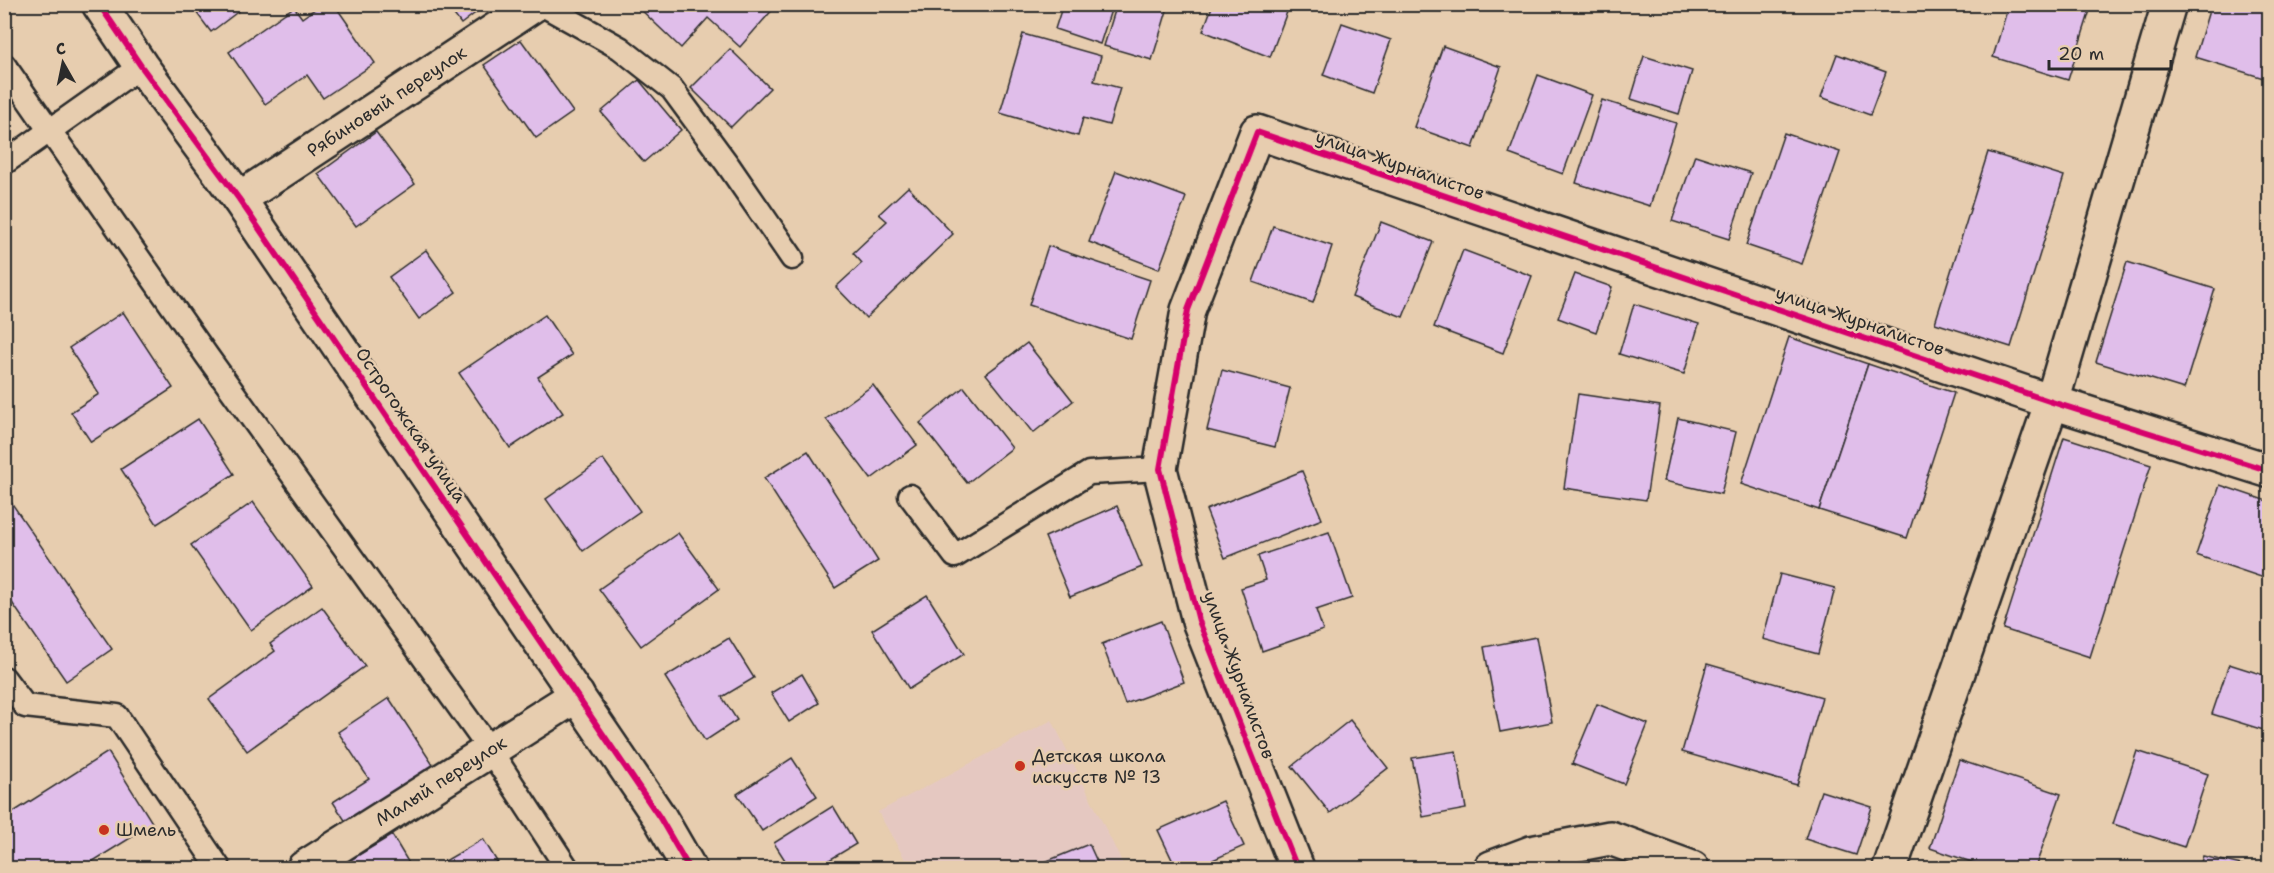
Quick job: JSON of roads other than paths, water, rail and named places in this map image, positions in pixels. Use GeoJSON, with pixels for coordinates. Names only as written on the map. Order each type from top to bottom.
{"type":"FeatureCollection","features":[{"type":"Feature","properties":{"kind":"street","name":"Острогожская улица"},"geometry":{"type":"LineString","coordinates":[[99,4],[141,66],[239,199],[660,818],[689,868]]}},
{"type":"Feature","properties":{"kind":"street","name":"Рябиновый переулок"},"geometry":{"type":"LineString","coordinates":[[239,199],[536,4]]}},
{"type":"Feature","properties":{"kind":"street"},"geometry":{"type":"LineString","coordinates":[[1890,868],[2052,402],[2169,4]]}},
{"type":"Feature","properties":{"kind":"street","name":"улица Журналистов"},"geometry":{"type":"LineString","coordinates":[[1298,868],[1199,621],[1160,469],[1188,310],[1257,132],[2052,402],[2270,471]]}},
{"type":"Feature","properties":{"kind":"street","name":"Малый переулок"},"geometry":{"type":"LineString","coordinates":[[304,868],[577,695]]}},
{"type":"Feature","properties":{"kind":"street"},"geometry":{"type":"LineString","coordinates":[[1491,868],[1531,853],[1610,838],[1692,868]]}},
{"type":"Feature","properties":{"kind":"lane"},"geometry":{"type":"LineString","coordinates":[[541,4],[620,48],[672,89],[792,258]]}},
{"type":"Feature","properties":{"kind":"lane"},"geometry":{"type":"LineString","coordinates":[[4,65],[207,356],[490,750],[567,868]]}},
{"type":"Feature","properties":{"kind":"lane"},"geometry":{"type":"LineString","coordinates":[[4,163],[141,66]]}},
{"type":"Feature","properties":{"kind":"lane"},"geometry":{"type":"LineString","coordinates":[[910,496],[955,555],[1089,473],[1160,469]]}},
{"type":"Feature","properties":{"kind":"lane"},"geometry":{"type":"LineString","coordinates":[[4,678],[25,706],[117,716],[219,868]]}},
{"type":"Feature","properties":{"kind":"place","name":"Детская школа искусств № 13"},"geometry":{"type":"Point","coordinates":[1020,766]}},
{"type":"Feature","properties":{"kind":"place","name":"Шмель"},"geometry":{"type":"Point","coordinates":[104,830]}}]}
